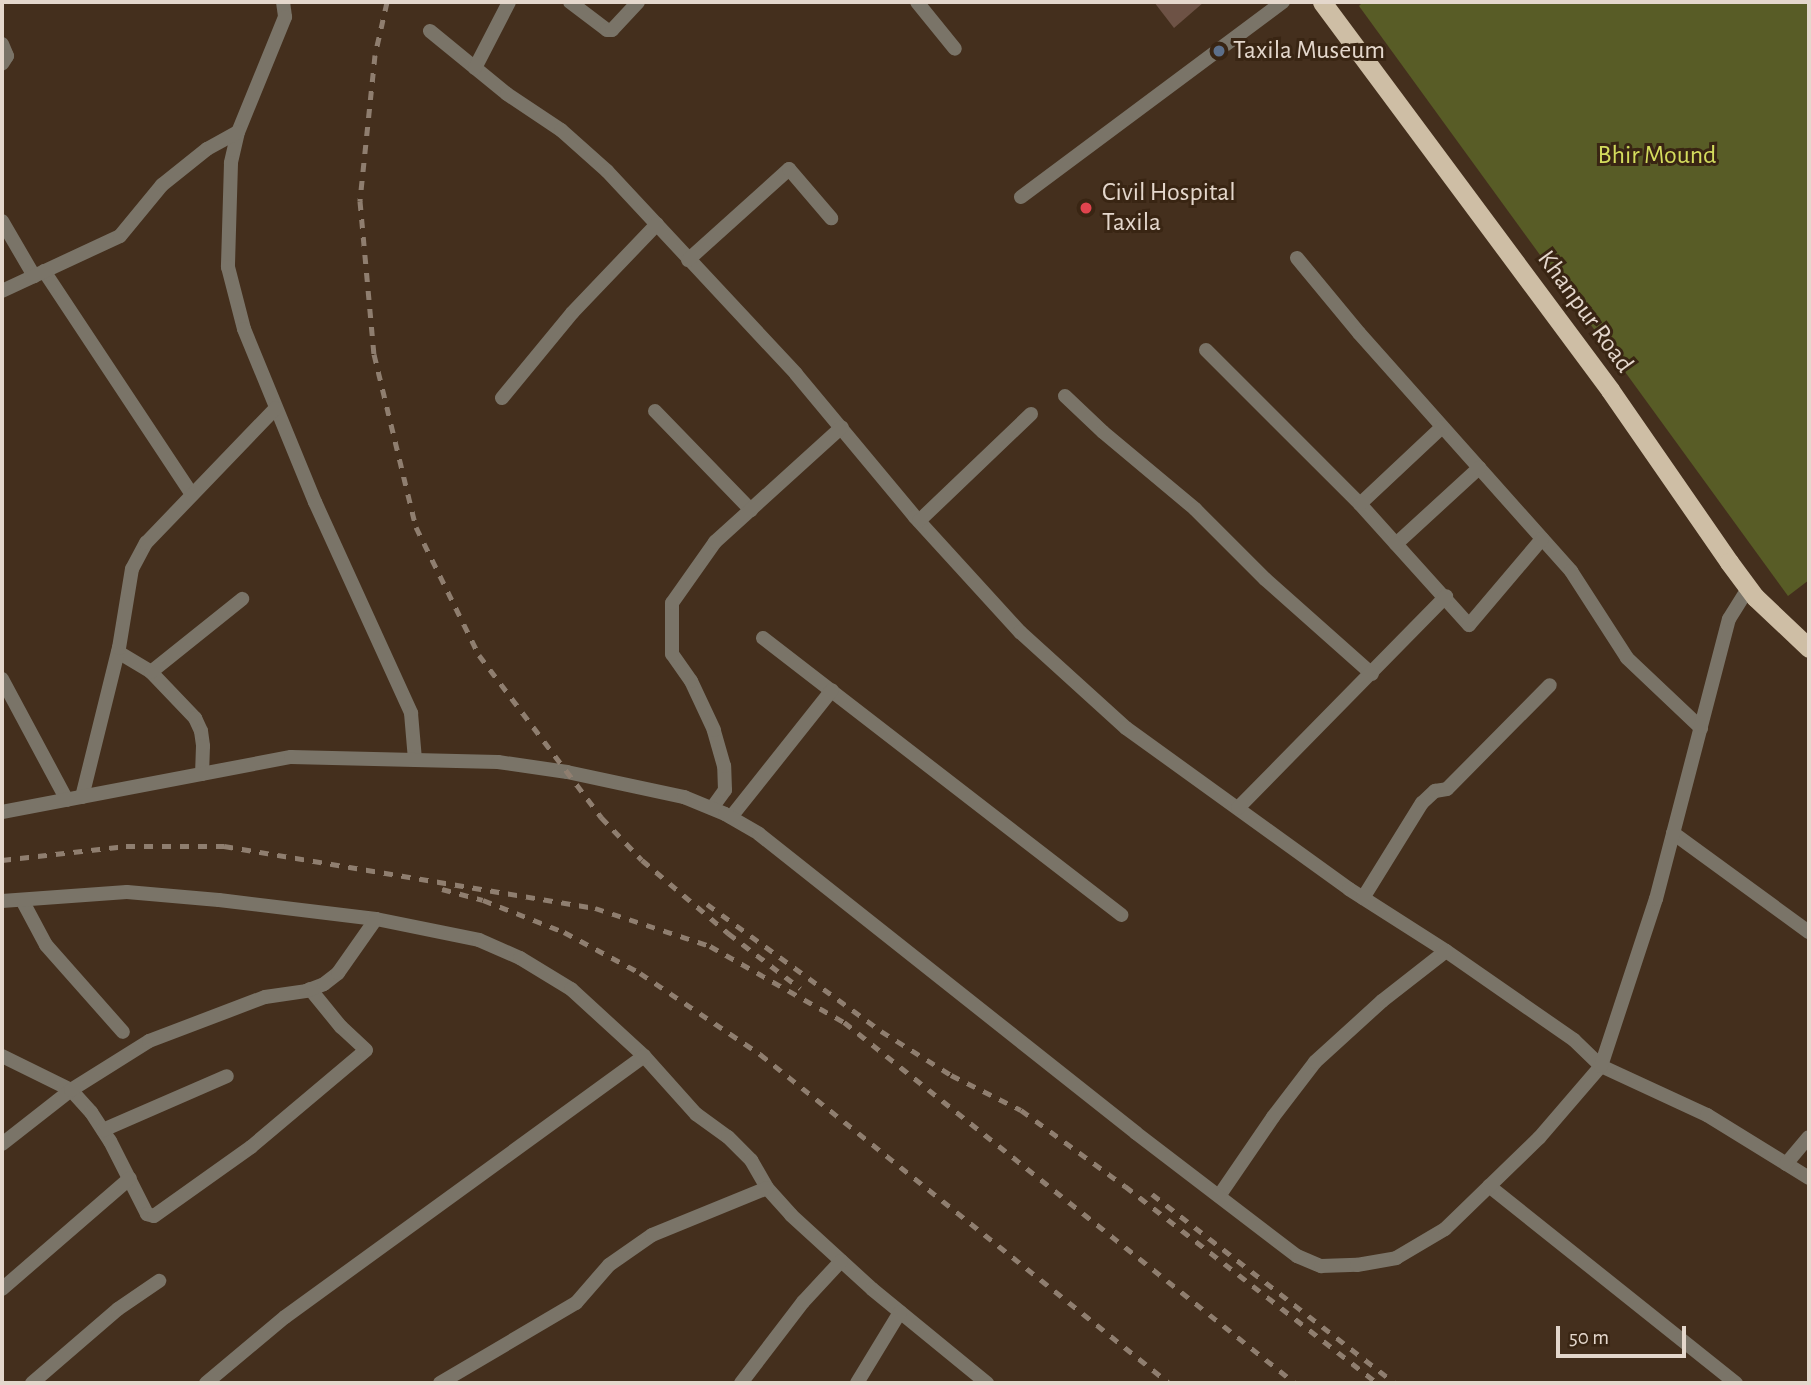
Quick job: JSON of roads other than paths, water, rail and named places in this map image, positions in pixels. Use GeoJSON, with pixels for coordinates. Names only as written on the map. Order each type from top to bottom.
{"type":"FeatureCollection","features":[{"type":"Feature","properties":{"kind":"highway","name":"Khanpur Road"},"geometry":{"type":"LineString","coordinates":[[1322,2],[1610,390],[1748,588],[1809,649]]}},
{"type":"Feature","properties":{"kind":"street"},"geometry":{"type":"LineString","coordinates":[[283,2],[285,17],[238,132],[230,175],[228,267],[244,329],[276,408],[376,641],[411,713],[415,760]]}},
{"type":"Feature","properties":{"kind":"street"},"geometry":{"type":"LineString","coordinates":[[475,68],[509,2]]}},
{"type":"Feature","properties":{"kind":"street"},"geometry":{"type":"LineString","coordinates":[[570,2],[607,30],[612,30],[638,2]]}},
{"type":"Feature","properties":{"kind":"street"},"geometry":{"type":"LineString","coordinates":[[917,2],[955,49]]}},
{"type":"Feature","properties":{"kind":"street"},"geometry":{"type":"LineString","coordinates":[[1021,197],[1283,2]]}},
{"type":"Feature","properties":{"kind":"street"},"geometry":{"type":"LineString","coordinates":[[430,31],[570,138],[607,171],[842,427],[919,521],[1020,632],[1116,719],[1363,898],[1446,951],[1574,1040],[1601,1066],[1707,1115],[1809,1178]]}},
{"type":"Feature","properties":{"kind":"street"},"geometry":{"type":"LineString","coordinates":[[2,44],[7,56],[2,64]]}},
{"type":"Feature","properties":{"kind":"street"},"geometry":{"type":"LineString","coordinates":[[2,291],[120,236],[162,185],[208,149],[238,132]]}},
{"type":"Feature","properties":{"kind":"street"},"geometry":{"type":"LineString","coordinates":[[688,260],[789,169],[831,218]]}},
{"type":"Feature","properties":{"kind":"street"},"geometry":{"type":"LineString","coordinates":[[2,221],[192,495]]}},
{"type":"Feature","properties":{"kind":"street"},"geometry":{"type":"LineString","coordinates":[[502,398],[572,313],[657,224]]}},
{"type":"Feature","properties":{"kind":"street"},"geometry":{"type":"LineString","coordinates":[[1297,258],[1442,427],[1571,571],[1628,658],[1701,728]]}},
{"type":"Feature","properties":{"kind":"street"},"geometry":{"type":"LineString","coordinates":[[1206,350],[1360,504],[1446,596],[1469,625],[1542,539]]}},
{"type":"Feature","properties":{"kind":"street"},"geometry":{"type":"LineString","coordinates":[[1065,396],[1102,432],[1195,509],[1265,579],[1372,674]]}},
{"type":"Feature","properties":{"kind":"street"},"geometry":{"type":"LineString","coordinates":[[75,798],[118,652],[132,569],[146,543],[276,408]]}},
{"type":"Feature","properties":{"kind":"street"},"geometry":{"type":"LineString","coordinates":[[655,411],[751,510]]}},
{"type":"Feature","properties":{"kind":"street"},"geometry":{"type":"LineString","coordinates":[[919,521],[1031,414]]}},
{"type":"Feature","properties":{"kind":"street"},"geometry":{"type":"LineString","coordinates":[[712,808],[725,790],[724,766],[714,730],[691,681],[672,654],[671,603],[716,542],[842,427]]}},
{"type":"Feature","properties":{"kind":"street"},"geometry":{"type":"LineString","coordinates":[[1360,504],[1442,427]]}},
{"type":"Feature","properties":{"kind":"street"},"geometry":{"type":"LineString","coordinates":[[1396,544],[1479,468]]}},
{"type":"Feature","properties":{"kind":"street"},"geometry":{"type":"LineString","coordinates":[[2,812],[291,757],[498,762],[567,772],[684,797],[732,817],[759,834],[1297,1256],[1321,1265],[1357,1265],[1396,1258],[1445,1229],[1539,1138],[1601,1066],[1656,899],[1730,619],[1748,588]]}},
{"type":"Feature","properties":{"kind":"street"},"geometry":{"type":"LineString","coordinates":[[1238,808],[1446,596]]}},
{"type":"Feature","properties":{"kind":"street"},"geometry":{"type":"LineString","coordinates":[[151,673],[242,599]]}},
{"type":"Feature","properties":{"kind":"street"},"geometry":{"type":"LineString","coordinates":[[763,638],[1122,915]]}},
{"type":"Feature","properties":{"kind":"street"},"geometry":{"type":"LineString","coordinates":[[118,652],[151,673],[186,707],[201,730],[202,774]]}},
{"type":"Feature","properties":{"kind":"street"},"geometry":{"type":"LineString","coordinates":[[2,679],[75,798]]}},
{"type":"Feature","properties":{"kind":"street"},"geometry":{"type":"LineString","coordinates":[[1363,898],[1422,803],[1435,791],[1447,789],[1550,685]]}},
{"type":"Feature","properties":{"kind":"street"},"geometry":{"type":"LineString","coordinates":[[732,817],[832,691]]}},
{"type":"Feature","properties":{"kind":"street"},"geometry":{"type":"LineString","coordinates":[[1674,833],[1809,932]]}},
{"type":"Feature","properties":{"kind":"street"},"geometry":{"type":"LineString","coordinates":[[2,901],[127,892],[376,919],[479,940],[520,958],[571,989],[644,1056],[696,1114],[728,1137],[751,1160],[766,1188],[841,1261],[988,1383]]}},
{"type":"Feature","properties":{"kind":"street"},"geometry":{"type":"LineString","coordinates":[[22,900],[47,945],[123,1032]]}},
{"type":"Feature","properties":{"kind":"street"},"geometry":{"type":"LineString","coordinates":[[2,1144],[71,1090],[149,1041],[265,997],[310,989],[338,973],[376,919]]}},
{"type":"Feature","properties":{"kind":"street"},"geometry":{"type":"LineString","coordinates":[[1219,1196],[1273,1117],[1315,1062],[1382,1001],[1446,951]]}},
{"type":"Feature","properties":{"kind":"street"},"geometry":{"type":"LineString","coordinates":[[2,1056],[71,1090],[103,1130],[147,1214],[154,1216],[251,1147],[366,1050],[341,1027],[310,989]]}},
{"type":"Feature","properties":{"kind":"street"},"geometry":{"type":"LineString","coordinates":[[206,1383],[318,1292],[644,1056]]}},
{"type":"Feature","properties":{"kind":"street"},"geometry":{"type":"LineString","coordinates":[[103,1130],[227,1076]]}},
{"type":"Feature","properties":{"kind":"street"},"geometry":{"type":"LineString","coordinates":[[1786,1164],[1809,1137]]}},
{"type":"Feature","properties":{"kind":"street"},"geometry":{"type":"LineString","coordinates":[[2,1289],[130,1178]]}},
{"type":"Feature","properties":{"kind":"street"},"geometry":{"type":"LineString","coordinates":[[1489,1186],[1736,1383]]}},
{"type":"Feature","properties":{"kind":"street"},"geometry":{"type":"LineString","coordinates":[[440,1383],[462,1378],[576,1303],[609,1265],[652,1235],[766,1188]]}},
{"type":"Feature","properties":{"kind":"street"},"geometry":{"type":"LineString","coordinates":[[741,1383],[803,1302],[841,1261]]}},
{"type":"Feature","properties":{"kind":"street"},"geometry":{"type":"LineString","coordinates":[[32,1383],[118,1309],[159,1281]]}},
{"type":"Feature","properties":{"kind":"street"},"geometry":{"type":"LineString","coordinates":[[857,1383],[900,1312]]}},
{"type":"Feature","properties":{"kind":"railway"},"geometry":{"type":"LineString","coordinates":[[387,2],[375,55],[360,201],[374,354],[416,527],[479,655],[601,817],[642,860],[728,933],[800,988]]}},
{"type":"Feature","properties":{"kind":"railway"},"geometry":{"type":"LineString","coordinates":[[2,860],[126,846],[224,846],[595,908],[710,946],[844,1022],[1295,1383]]}},
{"type":"Feature","properties":{"kind":"railway"},"geometry":{"type":"LineString","coordinates":[[442,889],[483,900],[564,932],[640,973],[760,1054],[1169,1383]]}},
{"type":"Feature","properties":{"kind":"railway"},"geometry":{"type":"LineString","coordinates":[[707,904],[881,1031],[951,1075],[1021,1110],[1125,1186],[1377,1383]]}},
{"type":"Feature","properties":{"kind":"railway"},"geometry":{"type":"LineString","coordinates":[[1152,1194],[1395,1383]]}},
{"type":"Feature","properties":{"kind":"place","name":"Taxila Museum"},"geometry":{"type":"Point","coordinates":[1219,51]}},
{"type":"Feature","properties":{"kind":"place","name":"Civil Hospital Taxila"},"geometry":{"type":"Point","coordinates":[1086,208]}},
{"type":"Feature","properties":{"kind":"park label","name":"Bhir Mound"},"geometry":{"type":"Point","coordinates":[1657,156]}}]}
